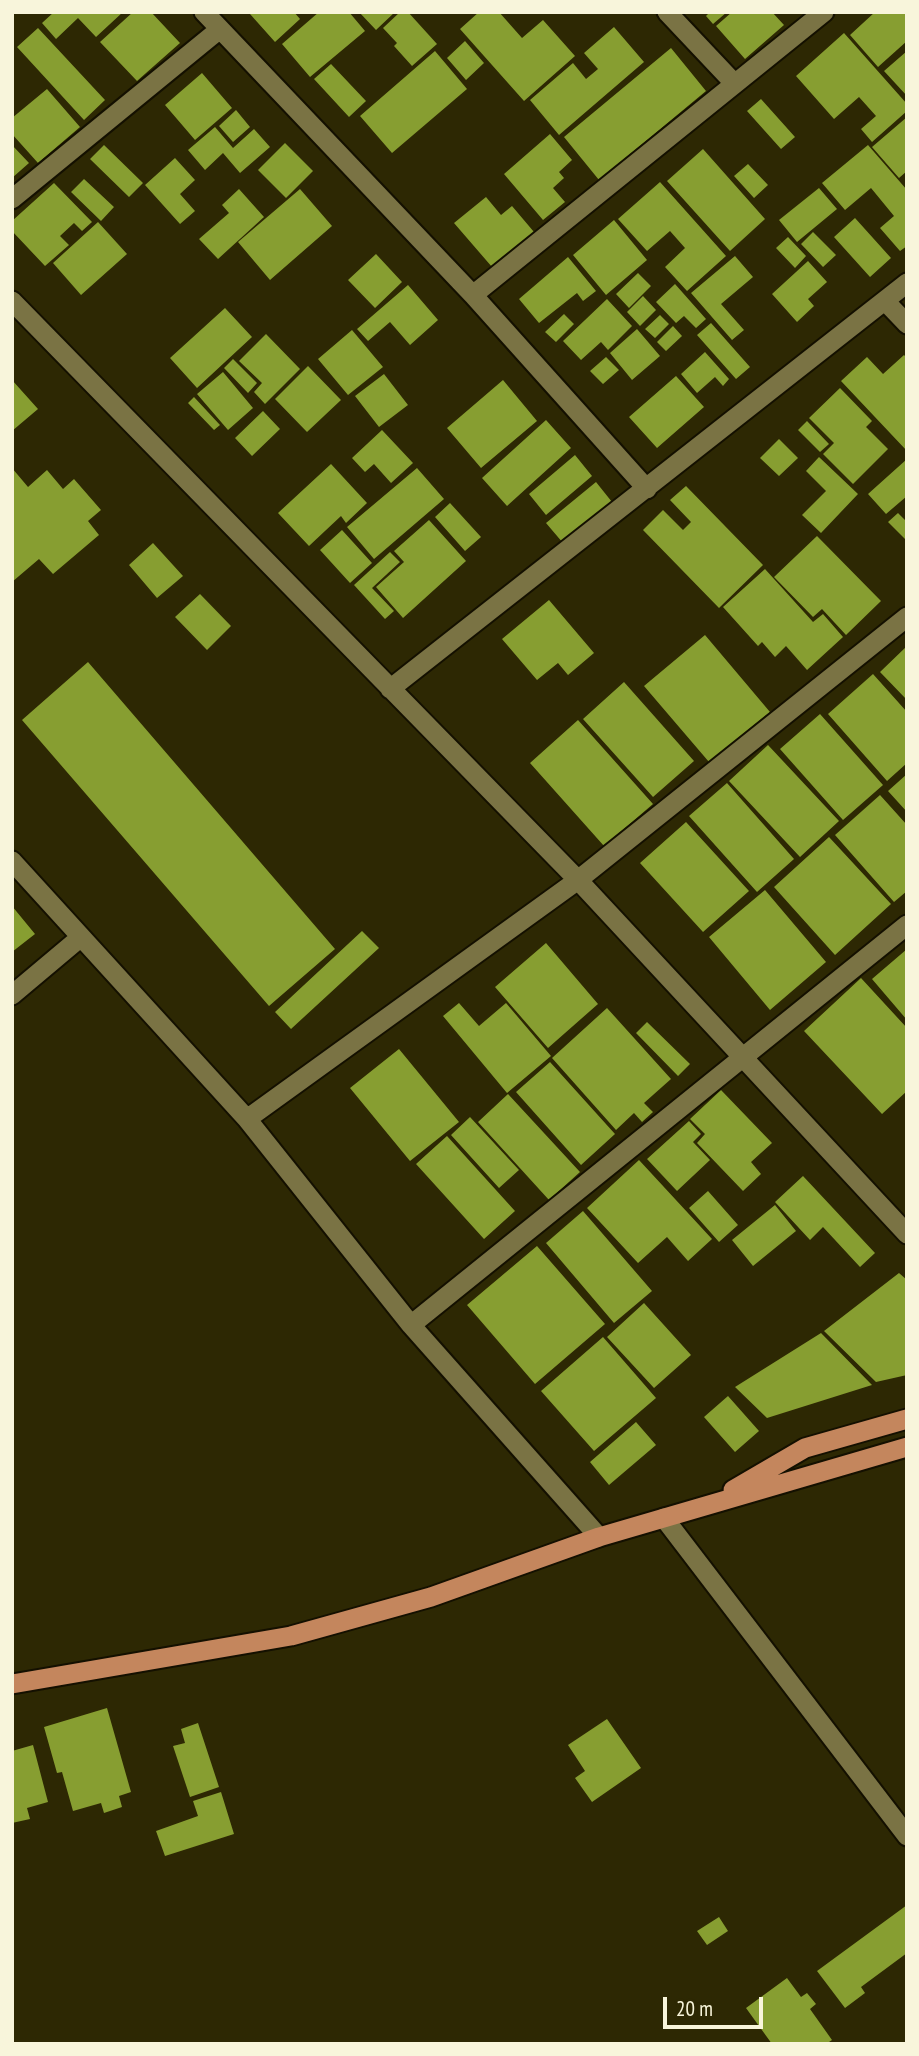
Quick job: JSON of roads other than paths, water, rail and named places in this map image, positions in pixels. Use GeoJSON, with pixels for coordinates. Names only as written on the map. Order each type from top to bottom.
{"type":"FeatureCollection","features":[{"type":"Feature","properties":{"kind":"main road"},"geometry":{"type":"LineString","coordinates":[[708,1505],[805,1448],[907,1419]]}},
{"type":"Feature","properties":{"kind":"main road"},"geometry":{"type":"LineString","coordinates":[[12,1684],[292,1636],[432,1597],[599,1537],[907,1447]]}},
{"type":"Feature","properties":{"kind":"street"},"geometry":{"type":"LineString","coordinates":[[204,12],[473,295],[647,489]]}},
{"type":"Feature","properties":{"kind":"street"},"geometry":{"type":"LineString","coordinates":[[667,12],[734,83]]}},
{"type":"Feature","properties":{"kind":"street"},"geometry":{"type":"LineString","coordinates":[[473,295],[824,12]]}},
{"type":"Feature","properties":{"kind":"street"},"geometry":{"type":"LineString","coordinates":[[12,199],[220,29]]}},
{"type":"Feature","properties":{"kind":"street"},"geometry":{"type":"LineString","coordinates":[[390,689],[907,283]]}},
{"type":"Feature","properties":{"kind":"street"},"geometry":{"type":"LineString","coordinates":[[885,301],[907,324]]}},
{"type":"Feature","properties":{"kind":"street"},"geometry":{"type":"LineString","coordinates":[[12,302],[578,880],[907,1234]]}},
{"type":"Feature","properties":{"kind":"street"},"geometry":{"type":"LineString","coordinates":[[247,1119],[578,880],[907,617]]}},
{"type":"Feature","properties":{"kind":"street"},"geometry":{"type":"LineString","coordinates":[[12,861],[247,1119],[411,1325],[599,1537]]}},
{"type":"Feature","properties":{"kind":"street"},"geometry":{"type":"LineString","coordinates":[[411,1325],[907,925]]}},
{"type":"Feature","properties":{"kind":"street"},"geometry":{"type":"LineString","coordinates":[[12,995],[81,937]]}},
{"type":"Feature","properties":{"kind":"street"},"geometry":{"type":"LineString","coordinates":[[664,1518],[907,1836]]}}]}
